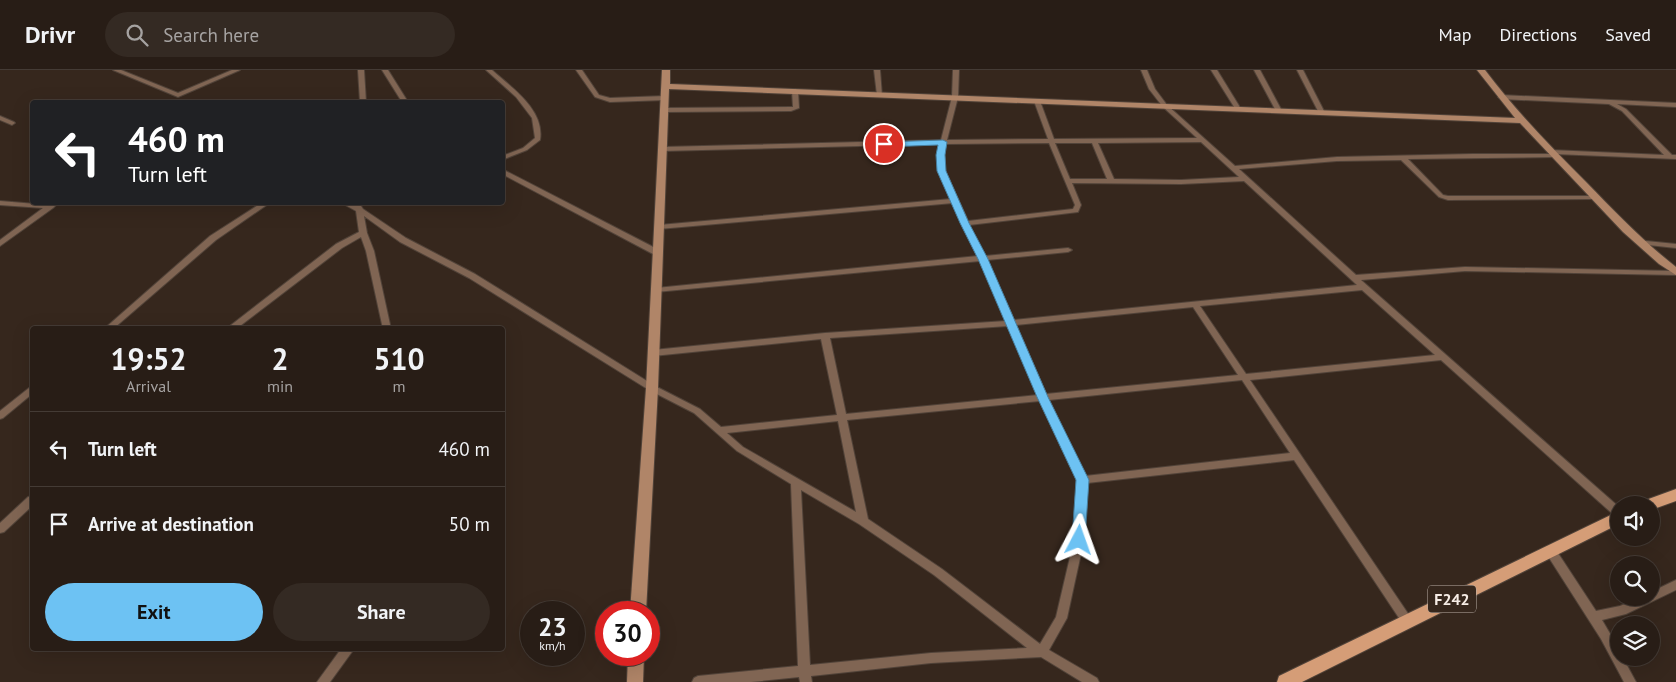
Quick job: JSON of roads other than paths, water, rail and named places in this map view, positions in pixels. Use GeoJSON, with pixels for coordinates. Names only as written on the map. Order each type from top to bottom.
{"type":"FeatureCollection","features":[{"type":"Feature","properties":{"kind":"main road"},"geometry":{"type":"LineString","coordinates":[[1660,501],[1676,495]]}},
{"type":"Feature","properties":{"kind":"main road","name":"F242"},"geometry":{"type":"LineString","coordinates":[[1285,682],[1610,520]]}},
{"type":"Feature","properties":{"kind":"street"},"geometry":{"type":"LineString","coordinates":[[120,71],[178,95],[237,70]]}},
{"type":"Feature","properties":{"kind":"street"},"geometry":{"type":"LineString","coordinates":[[361,70],[363,100]]}},
{"type":"Feature","properties":{"kind":"street"},"geometry":{"type":"LineString","coordinates":[[385,70],[404,100]]}},
{"type":"Feature","properties":{"kind":"street"},"geometry":{"type":"LineString","coordinates":[[489,70],[518,96],[535,118],[538,139],[525,149],[505,157]]}},
{"type":"Feature","properties":{"kind":"street"},"geometry":{"type":"LineString","coordinates":[[579,70],[597,96],[610,100],[796,91],[1523,121]]}},
{"type":"Feature","properties":{"kind":"street"},"geometry":{"type":"LineString","coordinates":[[639,601],[652,388],[666,70]]}},
{"type":"Feature","properties":{"kind":"street"},"geometry":{"type":"LineString","coordinates":[[878,70],[880,95]]}},
{"type":"Feature","properties":{"kind":"street"},"geometry":{"type":"LineString","coordinates":[[956,70],[955,98],[940,155],[942,171],[1082,480],[1079,540],[1070,581],[1061,618],[1042,652]]}},
{"type":"Feature","properties":{"kind":"street"},"geometry":{"type":"LineString","coordinates":[[1144,70],[1152,88],[1165,106],[1353,278],[1444,357],[1610,507]]}},
{"type":"Feature","properties":{"kind":"street"},"geometry":{"type":"LineString","coordinates":[[1214,70],[1238,109]]}},
{"type":"Feature","properties":{"kind":"street"},"geometry":{"type":"LineString","coordinates":[[1257,70],[1279,111]]}},
{"type":"Feature","properties":{"kind":"street"},"geometry":{"type":"LineString","coordinates":[[1300,70],[1322,113]]}},
{"type":"Feature","properties":{"kind":"street"},"geometry":{"type":"LineString","coordinates":[[1481,70],[1501,97],[1594,197],[1639,242],[1676,273]]}},
{"type":"Feature","properties":{"kind":"street"},"geometry":{"type":"LineString","coordinates":[[665,98],[791,109],[797,106],[796,91]]}},
{"type":"Feature","properties":{"kind":"street"},"geometry":{"type":"LineString","coordinates":[[177,100],[178,95]]}},
{"type":"Feature","properties":{"kind":"street"},"geometry":{"type":"LineString","coordinates":[[1501,97],[1676,105]]}},
{"type":"Feature","properties":{"kind":"street"},"geometry":{"type":"LineString","coordinates":[[964,223],[1076,211],[1078,205],[1052,143],[1038,101]]}},
{"type":"Feature","properties":{"kind":"street"},"geometry":{"type":"LineString","coordinates":[[1604,101],[1624,110],[1673,157]]}},
{"type":"Feature","properties":{"kind":"street"},"geometry":{"type":"LineString","coordinates":[[0,118],[12,123]]}},
{"type":"Feature","properties":{"kind":"street"},"geometry":{"type":"LineString","coordinates":[[662,149],[943,142],[1052,143],[1202,140]]}},
{"type":"Feature","properties":{"kind":"street"},"geometry":{"type":"LineString","coordinates":[[1095,142],[1112,182]]}},
{"type":"Feature","properties":{"kind":"street"},"geometry":{"type":"LineString","coordinates":[[1233,168],[1337,159],[1402,157],[1553,154],[1673,157]]}},
{"type":"Feature","properties":{"kind":"street"},"geometry":{"type":"LineString","coordinates":[[1402,157],[1442,196],[1448,198],[1594,197]]}},
{"type":"Feature","properties":{"kind":"street"},"geometry":{"type":"LineString","coordinates":[[505,173],[658,253]]}},
{"type":"Feature","properties":{"kind":"street"},"geometry":{"type":"LineString","coordinates":[[1068,181],[1181,182],[1244,178]]}},
{"type":"Feature","properties":{"kind":"street"},"geometry":{"type":"LineString","coordinates":[[659,227],[954,201]]}},
{"type":"Feature","properties":{"kind":"street"},"geometry":{"type":"LineString","coordinates":[[0,203],[30,204]]}},
{"type":"Feature","properties":{"kind":"street"},"geometry":{"type":"LineString","coordinates":[[0,244],[54,205]]}},
{"type":"Feature","properties":{"kind":"street"},"geometry":{"type":"LineString","coordinates":[[111,326],[213,238],[263,205]]}},
{"type":"Feature","properties":{"kind":"street"},"geometry":{"type":"LineString","coordinates":[[359,206],[363,233],[370,251],[386,326]]}},
{"type":"Feature","properties":{"kind":"street"},"geometry":{"type":"LineString","coordinates":[[359,206],[403,240],[472,276],[652,388],[697,411],[740,449],[864,521],[938,572],[1042,652],[1093,682]]}},
{"type":"Feature","properties":{"kind":"street"},"geometry":{"type":"LineString","coordinates":[[234,326],[339,246],[363,233]]}},
{"type":"Feature","properties":{"kind":"street"},"geometry":{"type":"LineString","coordinates":[[0,236],[12,237]]}},
{"type":"Feature","properties":{"kind":"street"},"geometry":{"type":"LineString","coordinates":[[1639,242],[1676,246]]}},
{"type":"Feature","properties":{"kind":"street"},"geometry":{"type":"LineString","coordinates":[[656,290],[1068,250]]}},
{"type":"Feature","properties":{"kind":"street"},"geometry":{"type":"LineString","coordinates":[[1353,278],[1465,269],[1676,273]]}},
{"type":"Feature","properties":{"kind":"street"},"geometry":{"type":"LineString","coordinates":[[653,353],[825,336],[1011,323],[1364,287]]}},
{"type":"Feature","properties":{"kind":"street"},"geometry":{"type":"LineString","coordinates":[[1195,304],[1294,456],[1407,621]]}},
{"type":"Feature","properties":{"kind":"street"},"geometry":{"type":"LineString","coordinates":[[825,336],[864,521]]}},
{"type":"Feature","properties":{"kind":"street"},"geometry":{"type":"LineString","coordinates":[[720,430],[1444,357]]}},
{"type":"Feature","properties":{"kind":"street"},"geometry":{"type":"LineString","coordinates":[[0,416],[30,392]]}},
{"type":"Feature","properties":{"kind":"street"},"geometry":{"type":"LineString","coordinates":[[1082,480],[1294,456]]}},
{"type":"Feature","properties":{"kind":"street"},"geometry":{"type":"LineString","coordinates":[[796,482],[805,676]]}},
{"type":"Feature","properties":{"kind":"street"},"geometry":{"type":"LineString","coordinates":[[0,529],[30,502]]}},
{"type":"Feature","properties":{"kind":"street"},"geometry":{"type":"LineString","coordinates":[[1550,550],[1605,635],[1630,682]]}},
{"type":"Feature","properties":{"kind":"street"},"geometry":{"type":"LineString","coordinates":[[1660,593],[1676,585]]}},
{"type":"Feature","properties":{"kind":"street"},"geometry":{"type":"LineString","coordinates":[[1593,617],[1622,611],[1632,606]]}},
{"type":"Feature","properties":{"kind":"street"},"geometry":{"type":"LineString","coordinates":[[323,682],[346,651]]}},
{"type":"Feature","properties":{"kind":"street"},"geometry":{"type":"LineString","coordinates":[[698,682],[805,676],[931,658],[1042,652]]}},
{"type":"Feature","properties":{"kind":"street"},"geometry":{"type":"LineString","coordinates":[[635,682],[636,666]]}}]}
